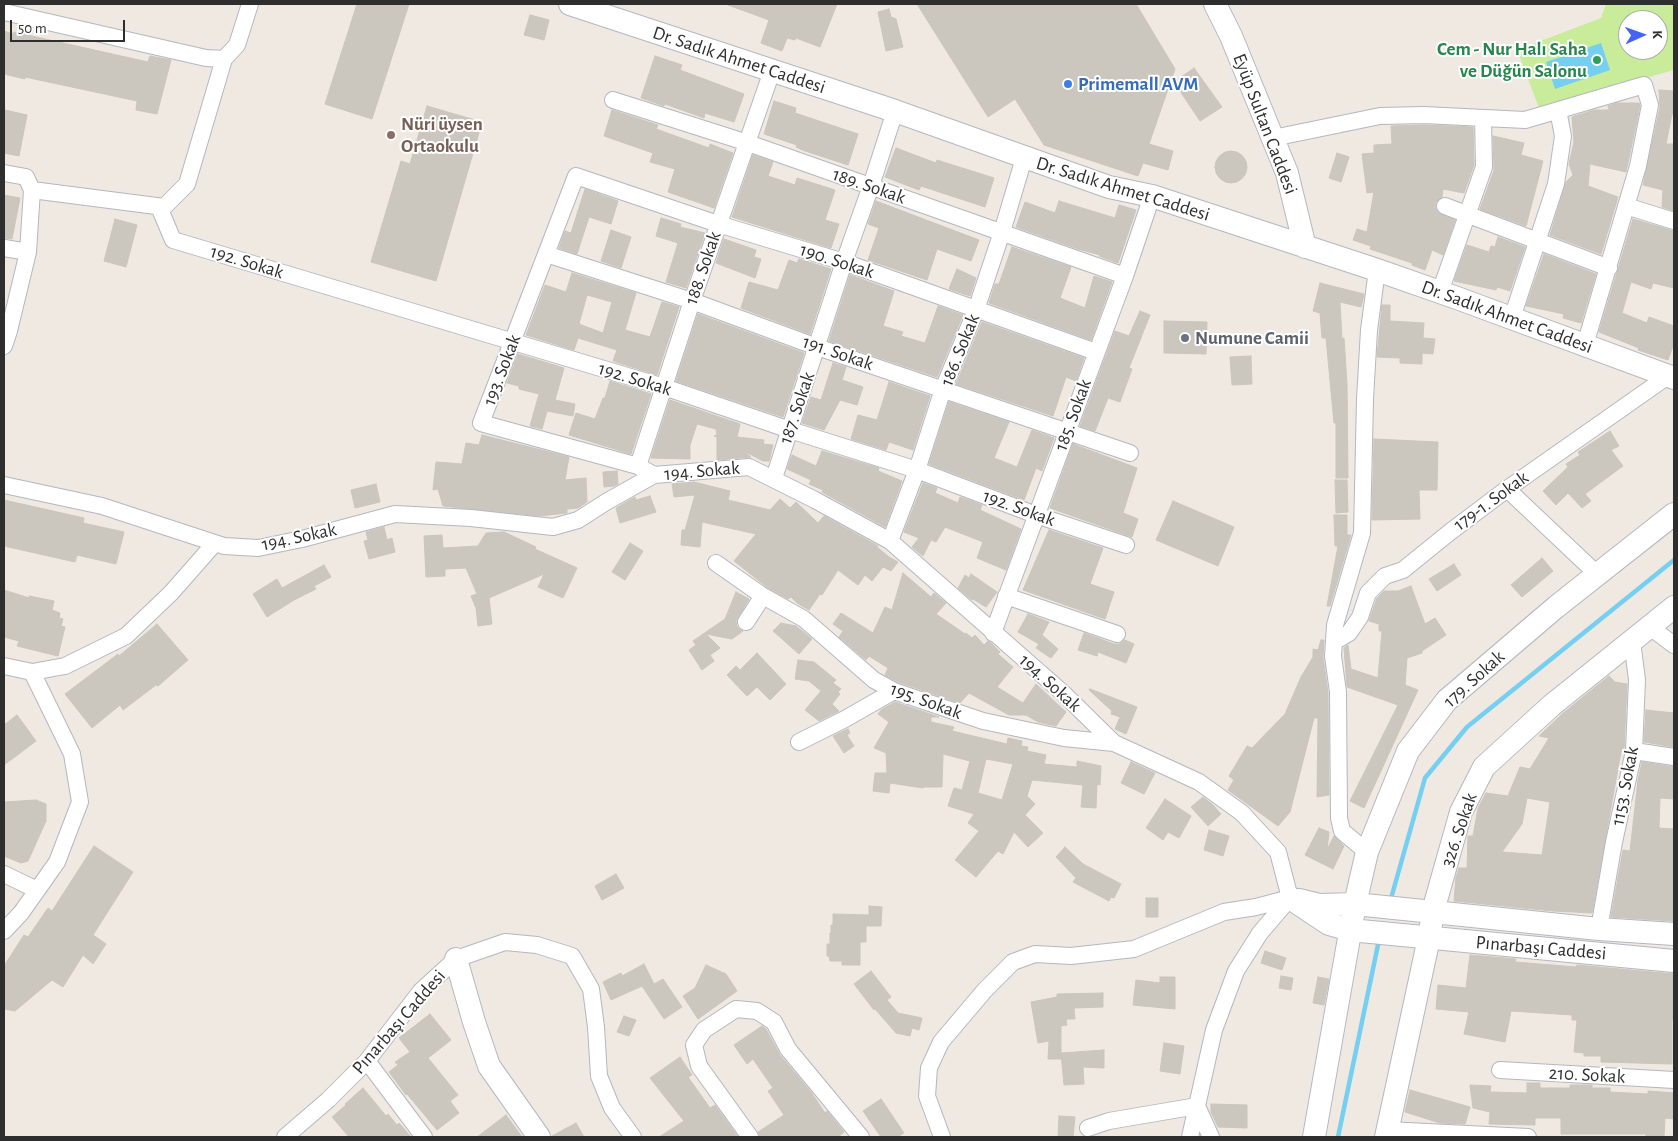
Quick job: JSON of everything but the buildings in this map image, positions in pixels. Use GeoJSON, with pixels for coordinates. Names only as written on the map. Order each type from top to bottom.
{"type":"FeatureCollection","features":[{"type":"Feature","properties":{"kind":"street"},"geometry":{"type":"LineString","coordinates":[[32,190],[164,207],[187,184],[224,59],[237,45],[250,4]]}},
{"type":"Feature","properties":{"kind":"street","name":"Dr. Sadık Ahmet Caddesi"},"geometry":{"type":"LineString","coordinates":[[570,4],[895,111],[1109,187],[1152,196],[1377,270],[1671,377]]}},
{"type":"Feature","properties":{"kind":"street","name":"Eyüp Sultan Caddesi"},"geometry":{"type":"LineString","coordinates":[[1215,4],[1232,36],[1287,173],[1305,247]]}},
{"type":"Feature","properties":{"kind":"street"},"geometry":{"type":"LineString","coordinates":[[4,12],[206,58],[224,59]]}},
{"type":"Feature","properties":{"kind":"street","name":"188. Sokak"},"geometry":{"type":"LineString","coordinates":[[638,466],[718,224],[772,71]]}},
{"type":"Feature","properties":{"kind":"street"},"geometry":{"type":"LineString","coordinates":[[1273,138],[1380,116],[1424,114],[1525,120],[1644,85],[1650,105],[1638,166],[1585,345]]}},
{"type":"Feature","properties":{"kind":"street","name":"189. Sokak"},"geometry":{"type":"LineString","coordinates":[[613,100],[748,143],[1124,276]]}},
{"type":"Feature","properties":{"kind":"street"},"geometry":{"type":"LineString","coordinates":[[1512,318],[1556,184],[1563,136],[1558,110]]}},
{"type":"Feature","properties":{"kind":"street","name":"187. Sokak"},"geometry":{"type":"LineString","coordinates":[[774,478],[895,111]]}},
{"type":"Feature","properties":{"kind":"street"},"geometry":{"type":"LineString","coordinates":[[1440,292],[1484,168],[1483,118]]}},
{"type":"Feature","properties":{"kind":"street","name":"186. Sokak"},"geometry":{"type":"LineString","coordinates":[[890,541],[917,470],[943,389],[976,310],[1024,158]]}},
{"type":"Feature","properties":{"kind":"street"},"geometry":{"type":"LineString","coordinates":[[4,173],[26,176],[32,190],[28,252],[4,346]]}},
{"type":"Feature","properties":{"kind":"street","name":"190. Sokak"},"geometry":{"type":"LineString","coordinates":[[576,176],[718,224],[844,262],[1096,352]]}},
{"type":"Feature","properties":{"kind":"street","name":"193. Sokak"},"geometry":{"type":"LineString","coordinates":[[576,176],[481,423],[638,466],[654,475]]}},
{"type":"Feature","properties":{"kind":"street","name":"185. Sokak"},"geometry":{"type":"LineString","coordinates":[[993,633],[1152,196]]}},
{"type":"Feature","properties":{"kind":"street","name":"192. Sokak"},"geometry":{"type":"LineString","coordinates":[[159,206],[173,240],[664,387],[790,430],[917,470],[1036,515],[1126,545]]}},
{"type":"Feature","properties":{"kind":"street"},"geometry":{"type":"LineString","coordinates":[[1444,206],[1608,268]]}},
{"type":"Feature","properties":{"kind":"street"},"geometry":{"type":"LineString","coordinates":[[1626,206],[1674,221]]}},
{"type":"Feature","properties":{"kind":"street"},"geometry":{"type":"LineString","coordinates":[[4,248],[28,252]]}},
{"type":"Feature","properties":{"kind":"street","name":"191. Sokak"},"geometry":{"type":"LineString","coordinates":[[546,254],[692,301],[817,347],[1067,430],[1130,453]]}},
{"type":"Feature","properties":{"kind":"street"},"geometry":{"type":"LineString","coordinates":[[1367,852],[1342,831],[1339,818],[1338,692],[1333,656],[1335,625],[1362,533],[1364,398],[1369,330],[1377,270]]}},
{"type":"Feature","properties":{"kind":"street","name":"179-1. Sokak"},"geometry":{"type":"LineString","coordinates":[[1334,642],[1349,633],[1360,617],[1368,593],[1385,576],[1402,570],[1507,489],[1671,377]]}},
{"type":"Feature","properties":{"kind":"street","name":"194. Sokak"},"geometry":{"type":"LineString","coordinates":[[4,485],[102,506],[224,546],[258,548],[302,539],[395,514],[471,518],[553,527],[578,520],[654,475],[750,467],[890,541],[1063,693],[1114,743],[1199,782],[1242,813],[1278,852],[1290,898]]}},
{"type":"Feature","properties":{"kind":"street"},"geometry":{"type":"LineString","coordinates":[[1507,489],[1598,575]]}},
{"type":"Feature","properties":{"kind":"street","name":"179. Sokak"},"geometry":{"type":"LineString","coordinates":[[1355,904],[1367,852],[1408,751],[1447,700],[1556,606],[1674,514]]}},
{"type":"Feature","properties":{"kind":"street"},"geometry":{"type":"LineString","coordinates":[[4,666],[32,672],[65,666],[126,636],[171,593],[216,543]]}},
{"type":"Feature","properties":{"kind":"street","name":"195. Sokak"},"geometry":{"type":"LineString","coordinates":[[716,563],[763,596],[804,619],[874,680],[894,691],[983,721],[1036,733],[1114,743]]}},
{"type":"Feature","properties":{"kind":"street"},"geometry":{"type":"LineString","coordinates":[[746,622],[763,596]]}},
{"type":"Feature","properties":{"kind":"street"},"geometry":{"type":"LineString","coordinates":[[1006,596],[1117,634]]}},
{"type":"Feature","properties":{"kind":"street","name":"326. Sokak"},"geometry":{"type":"LineString","coordinates":[[1386,1133],[1418,937],[1433,911],[1461,812],[1484,768],[1552,705],[1674,607]]}},
{"type":"Feature","properties":{"kind":"street"},"geometry":{"type":"LineString","coordinates":[[1650,627],[1674,645]]}},
{"type":"Feature","properties":{"kind":"street","name":"1153. Sokak"},"geometry":{"type":"LineString","coordinates":[[1599,929],[1614,842],[1634,751],[1637,680],[1632,641]]}},
{"type":"Feature","properties":{"kind":"street"},"geometry":{"type":"LineString","coordinates":[[4,930],[22,913],[56,862],[80,802],[72,754],[32,672]]}},
{"type":"Feature","properties":{"kind":"street"},"geometry":{"type":"LineString","coordinates":[[799,742],[846,719],[894,691]]}},
{"type":"Feature","properties":{"kind":"street"},"geometry":{"type":"LineString","coordinates":[[1634,751],[1674,757]]}},
{"type":"Feature","properties":{"kind":"street"},"geometry":{"type":"LineString","coordinates":[[4,874],[37,890]]}},
{"type":"Feature","properties":{"kind":"street"},"geometry":{"type":"LineString","coordinates":[[1190,1137],[1214,1030],[1236,971],[1260,933],[1290,898]]}},
{"type":"Feature","properties":{"kind":"street"},"geometry":{"type":"LineString","coordinates":[[942,1137],[927,1096],[929,1068],[941,1042],[985,990],[1013,962],[1035,954],[1071,956],[1134,949],[1224,912],[1256,907],[1290,898]]}},
{"type":"Feature","properties":{"kind":"street","name":"Pınarbaşı Caddesi"},"geometry":{"type":"LineString","coordinates":[[1290,898],[1319,905],[1355,904],[1409,908],[1599,929],[1674,934]]}},
{"type":"Feature","properties":{"kind":"street","name":"Pınarbaşı Caddesi"},"geometry":{"type":"LineString","coordinates":[[1290,898],[1329,924],[1350,930],[1674,961]]}},
{"type":"Feature","properties":{"kind":"street"},"geometry":{"type":"LineString","coordinates":[[1314,1137],[1355,904]]}},
{"type":"Feature","properties":{"kind":"street","name":"Pınarbaşı Caddesi"},"geometry":{"type":"LineString","coordinates":[[284,1137],[328,1100],[367,1061],[421,991],[456,959],[505,942],[537,946],[572,956],[591,988],[599,1076],[612,1108],[633,1137]]}},
{"type":"Feature","properties":{"kind":"street"},"geometry":{"type":"LineString","coordinates":[[456,959],[489,1066],[539,1137]]}},
{"type":"Feature","properties":{"kind":"street"},"geometry":{"type":"LineString","coordinates":[[750,1137],[698,1066],[694,1044],[704,1030],[736,1010],[758,1011],[774,1022],[788,1049],[861,1137]]}},
{"type":"Feature","properties":{"kind":"street"},"geometry":{"type":"LineString","coordinates":[[367,1061],[424,1137]]}},
{"type":"Feature","properties":{"kind":"street","name":"210. Sokak"},"geometry":{"type":"LineString","coordinates":[[1500,1070],[1674,1080]]}},
{"type":"Feature","properties":{"kind":"street"},"geometry":{"type":"LineString","coordinates":[[1088,1128],[1109,1121],[1197,1106]]}},
{"type":"Feature","properties":{"kind":"street"},"geometry":{"type":"LineString","coordinates":[[1197,1106],[1211,1137]]}},
{"type":"Feature","properties":{"kind":"street"},"geometry":{"type":"LineString","coordinates":[[1386,1133],[1528,1137]]}},
{"type":"Feature","properties":{"kind":"green space","name":"Cem - Nur Halı Saha ve Düğün Salonu"},"geometry":{"type":"Polygon","coordinates":[[[1606,4],[1674,4],[1674,70],[1539,108],[1517,50],[1601,18],[1606,4]]]}},
{"type":"Feature","properties":{"kind":"water"},"geometry":{"type":"Polygon","coordinates":[[[1601,43],[1610,70],[1555,89],[1546,62],[1601,43]]]}},
{"type":"Feature","properties":{"kind":"waterway"},"geometry":{"type":"LineString","coordinates":[[1390,902],[1425,778],[1467,727],[1674,560]]}},
{"type":"Feature","properties":{"kind":"waterway"},"geometry":{"type":"LineString","coordinates":[[1338,1137],[1379,940]]}},
{"type":"Feature","properties":{"kind":"place","name":"Cem - Nur Halı Saha ve Düğün Salonu"},"geometry":{"type":"Point","coordinates":[1597,60]}},
{"type":"Feature","properties":{"kind":"place","name":"Primemall AVM"},"geometry":{"type":"Point","coordinates":[1068,84]}},
{"type":"Feature","properties":{"kind":"place","name":"Nüri üysen Ortaokulu"},"geometry":{"type":"Point","coordinates":[391,135]}},
{"type":"Feature","properties":{"kind":"place","name":"Numune Camii"},"geometry":{"type":"Point","coordinates":[1185,338]}}]}
